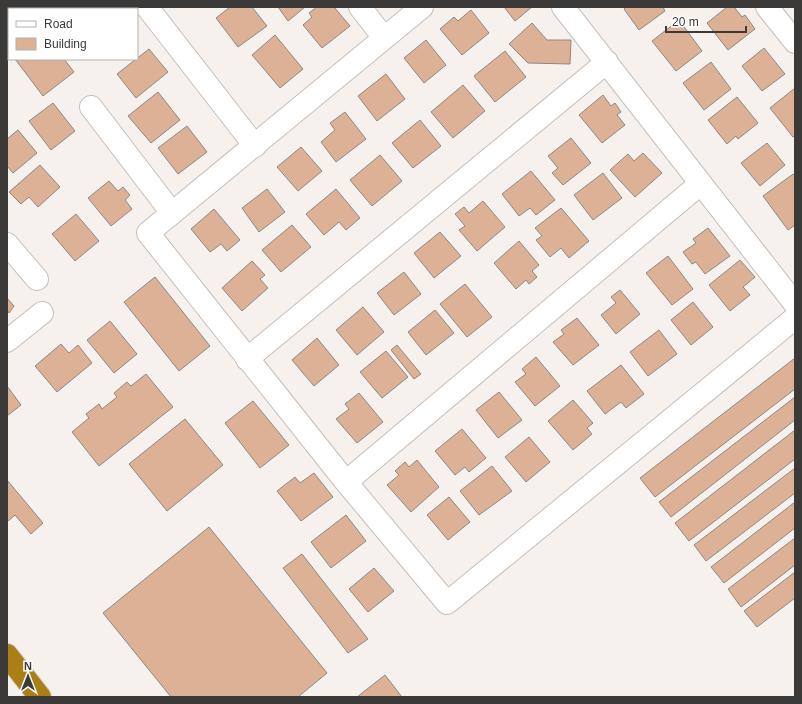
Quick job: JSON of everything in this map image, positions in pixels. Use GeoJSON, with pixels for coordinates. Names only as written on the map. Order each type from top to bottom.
{"type":"FeatureCollection","features":[{"type":"Feature","properties":{"kind":"highway"},"geometry":{"type":"LineString","coordinates":[[7,655],[40,697]]}},
{"type":"Feature","properties":{"kind":"street"},"geometry":{"type":"LineString","coordinates":[[147,7],[255,146]]}},
{"type":"Feature","properties":{"kind":"street"},"geometry":{"type":"LineString","coordinates":[[360,7],[384,38]]}},
{"type":"Feature","properties":{"kind":"street"},"geometry":{"type":"LineString","coordinates":[[422,7],[148,233],[346,482],[448,603],[795,318]]}},
{"type":"Feature","properties":{"kind":"street"},"geometry":{"type":"LineString","coordinates":[[563,7],[795,304]]}},
{"type":"Feature","properties":{"kind":"street"},"geometry":{"type":"LineString","coordinates":[[768,7],[795,42]]}},
{"type":"Feature","properties":{"kind":"street"},"geometry":{"type":"LineString","coordinates":[[247,359],[606,62]]}},
{"type":"Feature","properties":{"kind":"street"},"geometry":{"type":"LineString","coordinates":[[91,107],[172,213]]}},
{"type":"Feature","properties":{"kind":"street"},"geometry":{"type":"LineString","coordinates":[[346,482],[700,184]]}},
{"type":"Feature","properties":{"kind":"street"},"geometry":{"type":"LineString","coordinates":[[7,244],[37,279]]}},
{"type":"Feature","properties":{"kind":"street"},"geometry":{"type":"LineString","coordinates":[[7,341],[42,313]]}},
{"type":"Feature","properties":{"kind":"building"},"geometry":{"type":"Polygon","coordinates":[[[7,7],[23,7],[24,8],[8,8],[7,39],[7,7]]]}},
{"type":"Feature","properties":{"kind":"building"},"geometry":{"type":"Polygon","coordinates":[[[105,7],[106,8],[59,8],[105,7]]]}},
{"type":"Feature","properties":{"kind":"building"},"geometry":{"type":"Polygon","coordinates":[[[230,7],[252,7],[267,26],[238,47],[216,18],[230,7]]]}},
{"type":"Feature","properties":{"kind":"building"},"geometry":{"type":"Polygon","coordinates":[[[278,7],[305,7],[288,21],[278,7]]]}},
{"type":"Feature","properties":{"kind":"building"},"geometry":{"type":"Polygon","coordinates":[[[317,7],[334,7],[350,26],[322,48],[303,25],[312,17],[309,13],[317,7]]]}},
{"type":"Feature","properties":{"kind":"building"},"geometry":{"type":"Polygon","coordinates":[[[504,7],[532,7],[515,21],[504,7]]]}},
{"type":"Feature","properties":{"kind":"building"},"geometry":{"type":"Polygon","coordinates":[[[626,7],[663,7],[665,11],[639,30],[624,9],[626,7]]]}},
{"type":"Feature","properties":{"kind":"building"},"geometry":{"type":"Polygon","coordinates":[[[727,7],[734,7],[742,17],[745,15],[755,29],[728,50],[707,23],[727,7]]]}},
{"type":"Feature","properties":{"kind":"building"},"geometry":{"type":"Polygon","coordinates":[[[471,10],[489,33],[462,55],[440,29],[454,17],[458,21],[471,10]]]}},
{"type":"Feature","properties":{"kind":"building"},"geometry":{"type":"Polygon","coordinates":[[[679,20],[702,51],[676,71],[652,41],[679,20]]]}},
{"type":"Feature","properties":{"kind":"building"},"geometry":{"type":"Polygon","coordinates":[[[532,23],[547,40],[571,40],[570,64],[528,63],[509,44],[532,23]]]}},
{"type":"Feature","properties":{"kind":"building"},"geometry":{"type":"Polygon","coordinates":[[[275,35],[303,69],[280,88],[252,55],[275,35]]]}},
{"type":"Feature","properties":{"kind":"building"},"geometry":{"type":"Polygon","coordinates":[[[426,40],[446,65],[424,83],[404,58],[426,40]]]}},
{"type":"Feature","properties":{"kind":"building"},"geometry":{"type":"Polygon","coordinates":[[[764,48],[785,74],[762,91],[742,66],[764,48]]]}},
{"type":"Feature","properties":{"kind":"building"},"geometry":{"type":"Polygon","coordinates":[[[149,49],[168,72],[136,98],[117,74],[135,60],[138,60],[138,58],[149,49]]]}},
{"type":"Feature","properties":{"kind":"building"},"geometry":{"type":"Polygon","coordinates":[[[505,51],[526,77],[495,102],[474,76],[505,51]]]}},
{"type":"Feature","properties":{"kind":"building"},"geometry":{"type":"Polygon","coordinates":[[[16,60],[65,60],[74,72],[43,96],[16,60]]]}},
{"type":"Feature","properties":{"kind":"building"},"geometry":{"type":"Polygon","coordinates":[[[711,62],[731,89],[704,110],[683,83],[711,62]]]}},
{"type":"Feature","properties":{"kind":"building"},"geometry":{"type":"Polygon","coordinates":[[[386,74],[405,99],[377,121],[358,96],[386,74]]]}},
{"type":"Feature","properties":{"kind":"building"},"geometry":{"type":"Polygon","coordinates":[[[463,85],[485,111],[453,138],[431,112],[463,85]]]}},
{"type":"Feature","properties":{"kind":"building"},"geometry":{"type":"Polygon","coordinates":[[[795,88],[795,136],[793,137],[770,108],[795,88]]]}},
{"type":"Feature","properties":{"kind":"building"},"geometry":{"type":"Polygon","coordinates":[[[158,92],[180,120],[151,143],[128,116],[158,92]]]}},
{"type":"Feature","properties":{"kind":"building"},"geometry":{"type":"Polygon","coordinates":[[[603,95],[611,106],[615,103],[621,112],[617,115],[625,125],[602,143],[579,115],[603,95]]]}},
{"type":"Feature","properties":{"kind":"building"},"geometry":{"type":"Polygon","coordinates":[[[737,97],[758,123],[738,139],[736,136],[727,144],[708,120],[737,97]]]}},
{"type":"Feature","properties":{"kind":"building"},"geometry":{"type":"Polygon","coordinates":[[[53,103],[75,131],[51,150],[29,121],[53,103]]]}},
{"type":"Feature","properties":{"kind":"building"},"geometry":{"type":"Polygon","coordinates":[[[345,112],[366,139],[336,162],[321,142],[335,130],[330,123],[345,112]]]}},
{"type":"Feature","properties":{"kind":"building"},"geometry":{"type":"Polygon","coordinates":[[[420,120],[441,146],[413,168],[392,143],[420,120]]]}},
{"type":"Feature","properties":{"kind":"building"},"geometry":{"type":"Polygon","coordinates":[[[187,126],[207,152],[178,174],[158,148],[187,126]]]}},
{"type":"Feature","properties":{"kind":"building"},"geometry":{"type":"Polygon","coordinates":[[[18,130],[37,153],[13,173],[7,166],[7,139],[18,130]]]}},
{"type":"Feature","properties":{"kind":"building"},"geometry":{"type":"Polygon","coordinates":[[[571,138],[591,163],[563,185],[552,173],[558,168],[548,156],[571,138]]]}},
{"type":"Feature","properties":{"kind":"building"},"geometry":{"type":"Polygon","coordinates":[[[767,143],[785,165],[760,186],[741,163],[767,143]]]}},
{"type":"Feature","properties":{"kind":"building"},"geometry":{"type":"Polygon","coordinates":[[[301,147],[322,171],[298,191],[277,167],[301,147]]]}},
{"type":"Feature","properties":{"kind":"building"},"geometry":{"type":"Polygon","coordinates":[[[643,153],[662,173],[635,197],[610,170],[628,154],[634,161],[643,153]]]}},
{"type":"Feature","properties":{"kind":"building"},"geometry":{"type":"Polygon","coordinates":[[[380,155],[402,181],[372,206],[350,180],[380,155]]]}},
{"type":"Feature","properties":{"kind":"building"},"geometry":{"type":"Polygon","coordinates":[[[40,165],[60,187],[38,207],[29,197],[21,204],[9,192],[40,165]]]}},
{"type":"Feature","properties":{"kind":"building"},"geometry":{"type":"Polygon","coordinates":[[[531,171],[555,200],[536,215],[530,208],[519,216],[502,194],[531,171]]]}},
{"type":"Feature","properties":{"kind":"building"},"geometry":{"type":"Polygon","coordinates":[[[603,173],[622,198],[593,220],[574,195],[603,173]]]}},
{"type":"Feature","properties":{"kind":"building"},"geometry":{"type":"Polygon","coordinates":[[[793,174],[795,176],[795,225],[788,230],[763,196],[793,174]]]}},
{"type":"Feature","properties":{"kind":"building"},"geometry":{"type":"Polygon","coordinates":[[[109,181],[118,191],[123,187],[130,195],[125,200],[132,209],[111,226],[88,198],[109,181]]]}},
{"type":"Feature","properties":{"kind":"building"},"geometry":{"type":"Polygon","coordinates":[[[267,189],[285,212],[259,232],[242,208],[267,189]]]}},
{"type":"Feature","properties":{"kind":"building"},"geometry":{"type":"Polygon","coordinates":[[[336,189],[360,218],[346,230],[339,222],[324,235],[306,214],[336,189]]]}},
{"type":"Feature","properties":{"kind":"building"},"geometry":{"type":"Polygon","coordinates":[[[483,201],[505,227],[477,251],[459,230],[465,226],[455,214],[464,207],[469,213],[483,201]]]}},
{"type":"Feature","properties":{"kind":"building"},"geometry":{"type":"Polygon","coordinates":[[[561,208],[589,241],[569,258],[561,248],[550,257],[536,240],[542,236],[535,228],[561,208]]]}},
{"type":"Feature","properties":{"kind":"building"},"geometry":{"type":"Polygon","coordinates":[[[214,209],[240,240],[227,251],[221,244],[210,252],[191,229],[214,209]]]}},
{"type":"Feature","properties":{"kind":"building"},"geometry":{"type":"Polygon","coordinates":[[[76,214],[99,241],[75,261],[52,234],[76,214]]]}},
{"type":"Feature","properties":{"kind":"building"},"geometry":{"type":"Polygon","coordinates":[[[292,225],[311,247],[281,272],[262,250],[292,225]]]}},
{"type":"Feature","properties":{"kind":"building"},"geometry":{"type":"Polygon","coordinates":[[[708,228],[730,256],[705,274],[696,262],[692,264],[683,252],[696,243],[693,239],[708,228]]]}},
{"type":"Feature","properties":{"kind":"building"},"geometry":{"type":"Polygon","coordinates":[[[440,232],[461,256],[434,278],[414,253],[440,232]]]}},
{"type":"Feature","properties":{"kind":"building"},"geometry":{"type":"Polygon","coordinates":[[[519,241],[539,265],[532,271],[537,277],[529,284],[526,280],[516,289],[494,263],[519,241]]]}},
{"type":"Feature","properties":{"kind":"building"},"geometry":{"type":"Polygon","coordinates":[[[668,256],[693,289],[672,305],[646,273],[668,256]]]}},
{"type":"Feature","properties":{"kind":"building"},"geometry":{"type":"Polygon","coordinates":[[[740,260],[755,277],[743,287],[750,295],[730,311],[709,285],[740,260]]]}},
{"type":"Feature","properties":{"kind":"building"},"geometry":{"type":"Polygon","coordinates":[[[252,261],[265,275],[260,279],[268,288],[242,311],[222,288],[252,261]]]}},
{"type":"Feature","properties":{"kind":"building"},"geometry":{"type":"Polygon","coordinates":[[[404,272],[421,294],[394,315],[377,293],[404,272]]]}},
{"type":"Feature","properties":{"kind":"building"},"geometry":{"type":"Polygon","coordinates":[[[155,277],[210,346],[179,371],[124,302],[155,277]]]}},
{"type":"Feature","properties":{"kind":"building"},"geometry":{"type":"Polygon","coordinates":[[[465,284],[492,317],[467,337],[440,304],[465,284]]]}},
{"type":"Feature","properties":{"kind":"building"},"geometry":{"type":"Polygon","coordinates":[[[620,290],[640,314],[616,334],[601,315],[616,303],[611,297],[620,290]]]}},
{"type":"Feature","properties":{"kind":"building"},"geometry":{"type":"Polygon","coordinates":[[[7,298],[14,306],[9,313],[7,310],[7,298]]]}},
{"type":"Feature","properties":{"kind":"building"},"geometry":{"type":"Polygon","coordinates":[[[693,302],[713,327],[691,345],[671,320],[693,302]]]}},
{"type":"Feature","properties":{"kind":"building"},"geometry":{"type":"Polygon","coordinates":[[[363,307],[384,332],[357,355],[336,330],[363,307]]]}},
{"type":"Feature","properties":{"kind":"building"},"geometry":{"type":"Polygon","coordinates":[[[435,310],[454,333],[426,355],[408,332],[435,310]]]}},
{"type":"Feature","properties":{"kind":"building"},"geometry":{"type":"Polygon","coordinates":[[[577,318],[599,345],[573,365],[553,342],[564,334],[561,330],[577,318]]]}},
{"type":"Feature","properties":{"kind":"building"},"geometry":{"type":"Polygon","coordinates":[[[110,321],[137,354],[114,373],[87,340],[110,321]]]}},
{"type":"Feature","properties":{"kind":"building"},"geometry":{"type":"Polygon","coordinates":[[[659,330],[677,354],[648,376],[630,352],[659,330]]]}},
{"type":"Feature","properties":{"kind":"building"},"geometry":{"type":"Polygon","coordinates":[[[317,338],[339,365],[314,386],[292,360],[317,338]]]}},
{"type":"Feature","properties":{"kind":"building"},"geometry":{"type":"Polygon","coordinates":[[[61,344],[69,353],[78,345],[92,363],[57,392],[35,366],[61,344]]]}},
{"type":"Feature","properties":{"kind":"building"},"geometry":{"type":"Polygon","coordinates":[[[397,345],[421,374],[414,379],[391,350],[397,345]]]}},
{"type":"Feature","properties":{"kind":"building"},"geometry":{"type":"Polygon","coordinates":[[[386,351],[408,377],[382,398],[360,372],[386,351]]]}},
{"type":"Feature","properties":{"kind":"building"},"geometry":{"type":"Polygon","coordinates":[[[536,357],[560,386],[535,406],[515,382],[526,374],[522,369],[536,357]]]}},
{"type":"Feature","properties":{"kind":"building"},"geometry":{"type":"Polygon","coordinates":[[[795,358],[795,389],[655,497],[640,478],[795,358]]]}},
{"type":"Feature","properties":{"kind":"building"},"geometry":{"type":"Polygon","coordinates":[[[621,365],[644,394],[626,408],[621,402],[605,414],[587,391],[621,365]]]}},
{"type":"Feature","properties":{"kind":"building"},"geometry":{"type":"Polygon","coordinates":[[[146,374],[173,407],[99,466],[72,432],[89,418],[86,414],[99,404],[102,409],[117,397],[114,393],[127,382],[131,386],[146,374]]]}},
{"type":"Feature","properties":{"kind":"building"},"geometry":{"type":"Polygon","coordinates":[[[7,386],[21,405],[7,416],[7,386]]]}},
{"type":"Feature","properties":{"kind":"building"},"geometry":{"type":"Polygon","coordinates":[[[499,392],[522,420],[498,438],[476,410],[499,392]]]}},
{"type":"Feature","properties":{"kind":"building"},"geometry":{"type":"Polygon","coordinates":[[[359,393],[383,422],[357,443],[336,419],[349,409],[345,404],[359,393]]]}},
{"type":"Feature","properties":{"kind":"building"},"geometry":{"type":"Polygon","coordinates":[[[795,397],[795,420],[671,517],[659,502],[795,397]]]}},
{"type":"Feature","properties":{"kind":"building"},"geometry":{"type":"Polygon","coordinates":[[[573,400],[593,423],[587,428],[592,434],[573,450],[548,421],[573,400]]]}},
{"type":"Feature","properties":{"kind":"building"},"geometry":{"type":"Polygon","coordinates":[[[253,401],[289,445],[260,468],[225,423],[253,401]]]}},
{"type":"Feature","properties":{"kind":"building"},"geometry":{"type":"Polygon","coordinates":[[[185,419],[223,465],[167,511],[129,464],[185,419]]]}},
{"type":"Feature","properties":{"kind":"building"},"geometry":{"type":"Polygon","coordinates":[[[462,429],[486,458],[469,472],[465,467],[455,475],[435,451],[462,429]]]}},
{"type":"Feature","properties":{"kind":"building"},"geometry":{"type":"Polygon","coordinates":[[[795,430],[795,459],[689,541],[675,523],[795,430]]]}},
{"type":"Feature","properties":{"kind":"building"},"geometry":{"type":"Polygon","coordinates":[[[529,437],[550,462],[526,482],[505,457],[529,437]]]}},
{"type":"Feature","properties":{"kind":"building"},"geometry":{"type":"Polygon","coordinates":[[[417,460],[439,487],[411,512],[387,485],[399,475],[395,471],[405,462],[409,467],[417,460]]]}},
{"type":"Feature","properties":{"kind":"building"},"geometry":{"type":"Polygon","coordinates":[[[492,466],[512,491],[479,515],[460,491],[492,466]]]}},
{"type":"Feature","properties":{"kind":"building"},"geometry":{"type":"Polygon","coordinates":[[[795,468],[795,493],[706,561],[694,545],[795,468]]]}},
{"type":"Feature","properties":{"kind":"building"},"geometry":{"type":"Polygon","coordinates":[[[314,473],[333,497],[301,521],[277,491],[295,477],[300,483],[314,473]]]}},
{"type":"Feature","properties":{"kind":"building"},"geometry":{"type":"Polygon","coordinates":[[[7,480],[43,523],[31,534],[15,515],[7,522],[7,480]]]}},
{"type":"Feature","properties":{"kind":"building"},"geometry":{"type":"Polygon","coordinates":[[[449,497],[470,522],[448,540],[427,515],[449,497]]]}},
{"type":"Feature","properties":{"kind":"building"},"geometry":{"type":"Polygon","coordinates":[[[795,502],[795,528],[724,583],[711,567],[795,502]]]}},
{"type":"Feature","properties":{"kind":"building"},"geometry":{"type":"Polygon","coordinates":[[[346,515],[366,541],[331,568],[311,542],[346,515]]]}},
{"type":"Feature","properties":{"kind":"building"},"geometry":{"type":"Polygon","coordinates":[[[209,527],[327,673],[298,697],[171,697],[103,613],[209,527]]]}},
{"type":"Feature","properties":{"kind":"building"},"geometry":{"type":"Polygon","coordinates":[[[795,538],[795,565],[741,607],[728,589],[795,538]]]}},
{"type":"Feature","properties":{"kind":"building"},"geometry":{"type":"Polygon","coordinates":[[[302,554],[368,639],[348,653],[283,568],[302,554]]]}},
{"type":"Feature","properties":{"kind":"building"},"geometry":{"type":"Polygon","coordinates":[[[374,568],[394,591],[368,612],[349,589],[374,568]]]}},
{"type":"Feature","properties":{"kind":"building"},"geometry":{"type":"Polygon","coordinates":[[[795,572],[795,598],[757,627],[744,611],[795,572]]]}},
{"type":"Feature","properties":{"kind":"building"},"geometry":{"type":"Polygon","coordinates":[[[385,675],[402,697],[357,697],[385,675]]]}}]}
